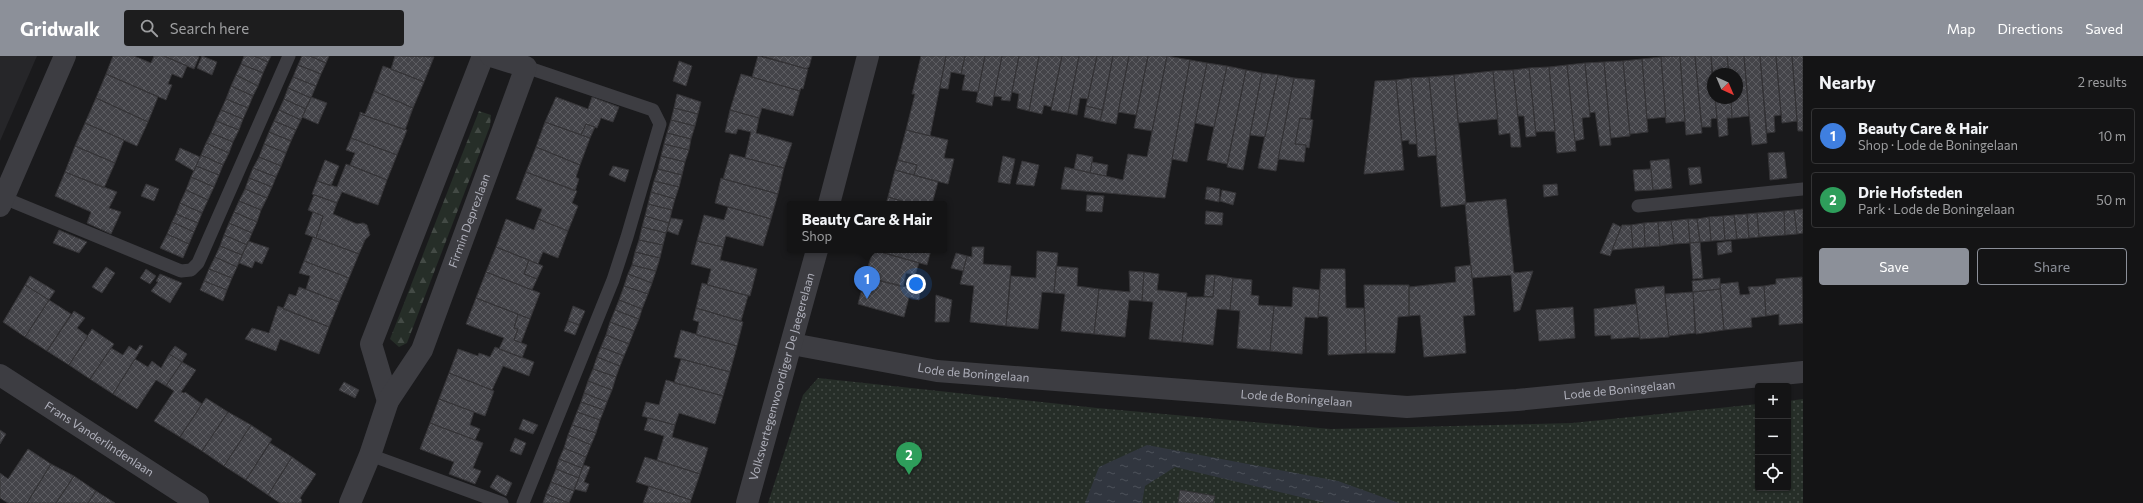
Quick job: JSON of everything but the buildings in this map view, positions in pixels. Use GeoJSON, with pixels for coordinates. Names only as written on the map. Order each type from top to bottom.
{"type":"FeatureCollection","features":[{"type":"Feature","properties":{"kind":"street"},"geometry":{"type":"LineString","coordinates":[[2,202],[65,56]]}},
{"type":"Feature","properties":{"kind":"street"},"geometry":{"type":"LineString","coordinates":[[388,401],[371,344],[483,56]]}},
{"type":"Feature","properties":{"kind":"street"},"geometry":{"type":"LineString","coordinates":[[491,56],[526,67]]}},
{"type":"Feature","properties":{"kind":"street"},"geometry":{"type":"LineString","coordinates":[[830,201],[868,56]]}},
{"type":"Feature","properties":{"kind":"street","name":"Firmin Deprezlaan"},"geometry":{"type":"LineString","coordinates":[[350,503],[370,455],[388,401],[422,350],[526,67]]}},
{"type":"Feature","properties":{"kind":"street","name":"Volksvertegenwoordiger De Jaegerelaan"},"geometry":{"type":"LineString","coordinates":[[747,503],[816,253]]}},
{"type":"Feature","properties":{"kind":"street","name":"Lode de Boningelaan"},"geometry":{"type":"LineString","coordinates":[[792,344],[937,371],[1407,407],[1517,400],[1803,372]]}},
{"type":"Feature","properties":{"kind":"street","name":"Frans Vanderlindenlaan"},"geometry":{"type":"LineString","coordinates":[[0,375],[198,503]]}},
{"type":"Feature","properties":{"kind":"lane"},"geometry":{"type":"LineString","coordinates":[[2,202],[181,271],[192,270],[198,263],[289,56]]}},
{"type":"Feature","properties":{"kind":"lane"},"geometry":{"type":"LineString","coordinates":[[523,503],[613,280],[660,124],[653,110],[526,67]]}},
{"type":"Feature","properties":{"kind":"lane"},"geometry":{"type":"LineString","coordinates":[[1638,206],[1803,189]]}},
{"type":"Feature","properties":{"kind":"lane"},"geometry":{"type":"LineString","coordinates":[[370,455],[502,503]]}},
{"type":"Feature","properties":{"kind":"shaded area"},"geometry":{"type":"Polygon","coordinates":[[[0,56],[37,56],[0,141],[0,56]]]}},
{"type":"Feature","properties":{"kind":"green space"},"geometry":{"type":"Polygon","coordinates":[[[479,111],[491,115],[490,126],[407,343],[399,347],[390,339],[479,111]]]}},
{"type":"Feature","properties":{"kind":"green space"},"geometry":{"type":"Polygon","coordinates":[[[818,378],[1097,408],[1331,429],[1572,423],[1755,404],[1755,491],[1791,491],[1791,401],[1803,399],[1803,503],[768,503],[803,395],[818,378]]]}},
{"type":"Feature","properties":{"kind":"water"},"geometry":{"type":"Polygon","coordinates":[[[1147,445],[1338,481],[1399,503],[1325,503],[1175,467],[1145,486],[1142,503],[1085,503],[1099,467],[1147,445]]]}},
{"type":"Feature","properties":{"kind":"place","name":"Beauty Care & Hair"},"geometry":{"type":"Point","coordinates":[867,299]}},
{"type":"Feature","properties":{"kind":"place","name":"Drie Hofsteden"},"geometry":{"type":"Point","coordinates":[909,475]}}]}
